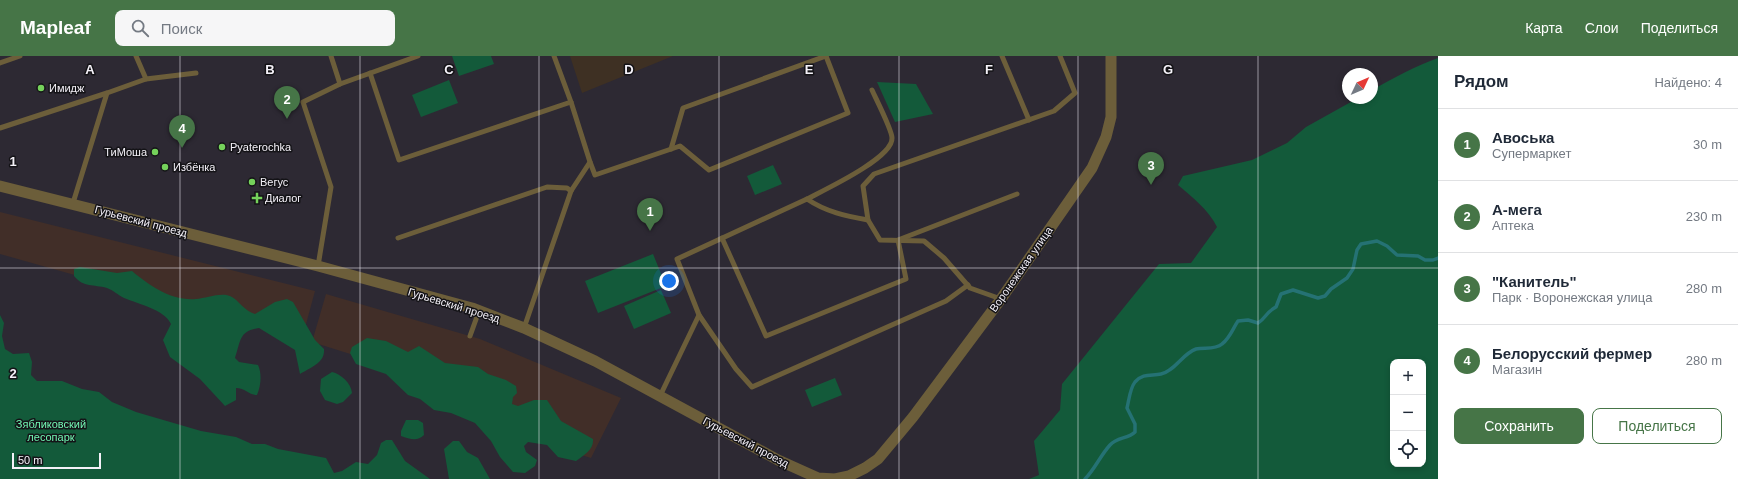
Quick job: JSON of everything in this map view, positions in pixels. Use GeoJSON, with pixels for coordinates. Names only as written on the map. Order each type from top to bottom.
{"type":"FeatureCollection","features":[{"type":"Feature","properties":{"kind":"street","name":"Воронежская улица"},"geometry":{"type":"LineString","coordinates":[[878,459],[913,417],[1001,299],[1092,168],[1106,137],[1111,117],[1111,56]]}},
{"type":"Feature","properties":{"kind":"street","name":"Гурьевский проезд"},"geometry":{"type":"LineString","coordinates":[[0,186],[318,266],[478,311],[524,328],[594,361],[778,460],[818,478],[835,479],[850,477],[878,459]]}},
{"type":"Feature","properties":{"kind":"lane"},"geometry":{"type":"LineString","coordinates":[[0,63],[20,56]]}},
{"type":"Feature","properties":{"kind":"lane"},"geometry":{"type":"LineString","coordinates":[[136,56],[146,79]]}},
{"type":"Feature","properties":{"kind":"lane"},"geometry":{"type":"LineString","coordinates":[[331,56],[340,84]]}},
{"type":"Feature","properties":{"kind":"lane"},"geometry":{"type":"LineString","coordinates":[[318,266],[331,187],[303,102],[340,84],[418,56]]}},
{"type":"Feature","properties":{"kind":"lane"},"geometry":{"type":"LineString","coordinates":[[554,56],[595,175],[680,146],[709,170],[848,113],[826,56],[683,108],[671,149]]}},
{"type":"Feature","properties":{"kind":"lane"},"geometry":{"type":"LineString","coordinates":[[1002,56],[1028,120]]}},
{"type":"Feature","properties":{"kind":"lane"},"geometry":{"type":"LineString","coordinates":[[1001,299],[970,288],[944,258],[924,241],[880,240],[868,220],[863,186],[874,174],[1054,111],[1075,93],[1060,56]]}},
{"type":"Feature","properties":{"kind":"lane"},"geometry":{"type":"LineString","coordinates":[[0,128],[146,79],[196,73]]}},
{"type":"Feature","properties":{"kind":"lane"},"geometry":{"type":"LineString","coordinates":[[370,73],[399,160],[571,102]]}},
{"type":"Feature","properties":{"kind":"lane"},"geometry":{"type":"LineString","coordinates":[[872,90],[892,137],[890,146],[885,152],[851,176],[807,199],[677,259],[699,314],[736,369],[752,387],[946,301],[968,285]]}},
{"type":"Feature","properties":{"kind":"lane"},"geometry":{"type":"LineString","coordinates":[[73,204],[107,93]]}},
{"type":"Feature","properties":{"kind":"lane"},"geometry":{"type":"LineString","coordinates":[[524,328],[571,191],[590,162]]}},
{"type":"Feature","properties":{"kind":"lane"},"geometry":{"type":"LineString","coordinates":[[398,238],[547,187],[567,188],[571,191]]}},
{"type":"Feature","properties":{"kind":"lane"},"geometry":{"type":"LineString","coordinates":[[898,240],[1017,194]]}},
{"type":"Feature","properties":{"kind":"lane"},"geometry":{"type":"LineString","coordinates":[[807,199],[817,206],[839,215],[868,220]]}},
{"type":"Feature","properties":{"kind":"lane"},"geometry":{"type":"LineString","coordinates":[[722,238],[766,336],[906,279],[898,240]]}},
{"type":"Feature","properties":{"kind":"lane"},"geometry":{"type":"LineString","coordinates":[[470,336],[478,311]]}},
{"type":"Feature","properties":{"kind":"lane"},"geometry":{"type":"LineString","coordinates":[[660,396],[699,314]]}},
{"type":"Feature","properties":{"kind":"shaded area"},"geometry":{"type":"Polygon","coordinates":[[[570,56],[673,56],[582,93],[570,56]]]}},
{"type":"Feature","properties":{"kind":"shaded area"},"geometry":{"type":"Polygon","coordinates":[[[0,212],[315,291],[302,339],[0,254],[0,212]]]}},
{"type":"Feature","properties":{"kind":"shaded area"},"geometry":{"type":"Polygon","coordinates":[[[326,294],[480,339],[621,398],[591,458],[555,447],[411,373],[312,342],[326,294]]]}},
{"type":"Feature","properties":{"kind":"green space"},"geometry":{"type":"Polygon","coordinates":[[[452,56],[491,56],[494,64],[459,76],[452,56]]]}},
{"type":"Feature","properties":{"kind":"green space"},"geometry":{"type":"Polygon","coordinates":[[[1438,58],[1438,479],[1029,479],[1039,475],[1034,441],[1060,410],[1062,384],[1159,264],[1191,263],[1217,227],[1205,209],[1178,185],[1183,176],[1252,160],[1287,143],[1306,127],[1347,104],[1378,104],[1378,87],[1405,72],[1438,58]]]}},
{"type":"Feature","properties":{"kind":"green space"},"geometry":{"type":"Polygon","coordinates":[[[449,80],[458,103],[421,117],[412,95],[449,80]]]}},
{"type":"Feature","properties":{"kind":"green space"},"geometry":{"type":"Polygon","coordinates":[[[877,82],[916,84],[933,114],[895,122],[877,82]]]}},
{"type":"Feature","properties":{"kind":"green space"},"geometry":{"type":"Polygon","coordinates":[[[773,165],[782,184],[755,195],[747,176],[773,165]]]}},
{"type":"Feature","properties":{"kind":"green space"},"geometry":{"type":"Polygon","coordinates":[[[653,254],[666,286],[598,313],[585,281],[653,254]]]}},
{"type":"Feature","properties":{"kind":"green space"},"geometry":{"type":"Polygon","coordinates":[[[80,267],[117,273],[132,271],[154,287],[178,298],[196,299],[218,295],[230,296],[251,313],[255,314],[275,302],[287,299],[293,302],[315,340],[324,349],[324,354],[320,361],[300,374],[295,350],[259,328],[248,331],[244,334],[240,341],[235,358],[239,362],[258,365],[260,384],[257,395],[236,388],[236,400],[225,406],[200,379],[170,357],[163,340],[171,324],[163,314],[124,298],[109,289],[81,282],[74,276],[74,269],[80,267]]]}},
{"type":"Feature","properties":{"kind":"green space"},"geometry":{"type":"Polygon","coordinates":[[[661,290],[671,313],[634,329],[624,306],[661,290]]]}},
{"type":"Feature","properties":{"kind":"green space","name":"Зябликовский лесопарк"},"geometry":{"type":"Polygon","coordinates":[[[0,315],[4,323],[2,336],[5,349],[13,354],[29,353],[32,362],[31,375],[37,381],[62,381],[82,389],[99,392],[112,402],[136,412],[201,431],[236,437],[252,444],[265,444],[278,449],[326,458],[334,473],[342,471],[356,462],[368,464],[377,455],[381,443],[386,440],[392,440],[405,461],[430,479],[0,479],[0,315]]]}},
{"type":"Feature","properties":{"kind":"green space"},"geometry":{"type":"Polygon","coordinates":[[[367,338],[386,341],[408,352],[419,346],[445,363],[478,367],[488,374],[506,380],[516,386],[517,393],[513,397],[512,404],[518,406],[534,400],[547,400],[561,421],[593,439],[592,446],[588,452],[576,461],[558,457],[547,445],[528,442],[524,446],[526,452],[537,460],[535,466],[525,473],[513,472],[500,457],[491,441],[475,423],[451,413],[434,410],[420,399],[408,395],[386,374],[356,364],[350,353],[352,347],[367,338]]]}},
{"type":"Feature","properties":{"kind":"green space"},"geometry":{"type":"Polygon","coordinates":[[[332,372],[345,380],[350,386],[352,393],[343,402],[337,404],[325,400],[320,391],[321,379],[332,372]]]}},
{"type":"Feature","properties":{"kind":"green space"},"geometry":{"type":"Polygon","coordinates":[[[835,378],[842,395],[812,407],[805,390],[835,378]]]}},
{"type":"Feature","properties":{"kind":"green space"},"geometry":{"type":"Polygon","coordinates":[[[406,420],[418,420],[423,423],[424,435],[419,439],[410,439],[401,436],[401,431],[406,420]]]}},
{"type":"Feature","properties":{"kind":"green space"},"geometry":{"type":"Polygon","coordinates":[[[453,441],[459,441],[467,452],[478,458],[490,479],[449,479],[444,449],[453,441]]]}},
{"type":"Feature","properties":{"kind":"waterway"},"geometry":{"type":"LineString","coordinates":[[1085,479],[1113,442],[1135,432],[1135,424],[1127,408],[1132,387],[1141,377],[1161,374],[1170,370],[1191,351],[1196,349],[1213,348],[1219,346],[1225,342],[1238,321],[1248,320],[1258,323],[1276,307],[1281,294],[1293,290],[1318,298],[1325,296],[1331,289],[1347,278],[1353,269],[1357,250],[1361,244],[1377,241],[1387,246],[1397,255],[1418,256],[1425,260],[1433,260],[1438,258]]}},
{"type":"Feature","properties":{"kind":"place","name":"Имидж"},"geometry":{"type":"Point","coordinates":[41,88]}},
{"type":"Feature","properties":{"kind":"place","name":"А-мега"},"geometry":{"type":"Point","coordinates":[287,119]}},
{"type":"Feature","properties":{"kind":"place","name":"Pyaterochka"},"geometry":{"type":"Point","coordinates":[222,147]}},
{"type":"Feature","properties":{"kind":"place","name":"Белорусский фермер"},"geometry":{"type":"Point","coordinates":[182,148]}},
{"type":"Feature","properties":{"kind":"place","name":"ТиМоша"},"geometry":{"type":"Point","coordinates":[155,152]}},
{"type":"Feature","properties":{"kind":"place","name":"Избёнка"},"geometry":{"type":"Point","coordinates":[165,167]}},
{"type":"Feature","properties":{"kind":"place","name":"Вегус"},"geometry":{"type":"Point","coordinates":[252,182]}},
{"type":"Feature","properties":{"kind":"place","name":"\"Канитель\""},"geometry":{"type":"Point","coordinates":[1151,185]}},
{"type":"Feature","properties":{"kind":"place","name":"Диалог"},"geometry":{"type":"Point","coordinates":[257,198]}},
{"type":"Feature","properties":{"kind":"place","name":"Авоська"},"geometry":{"type":"Point","coordinates":[650,231]}}]}
